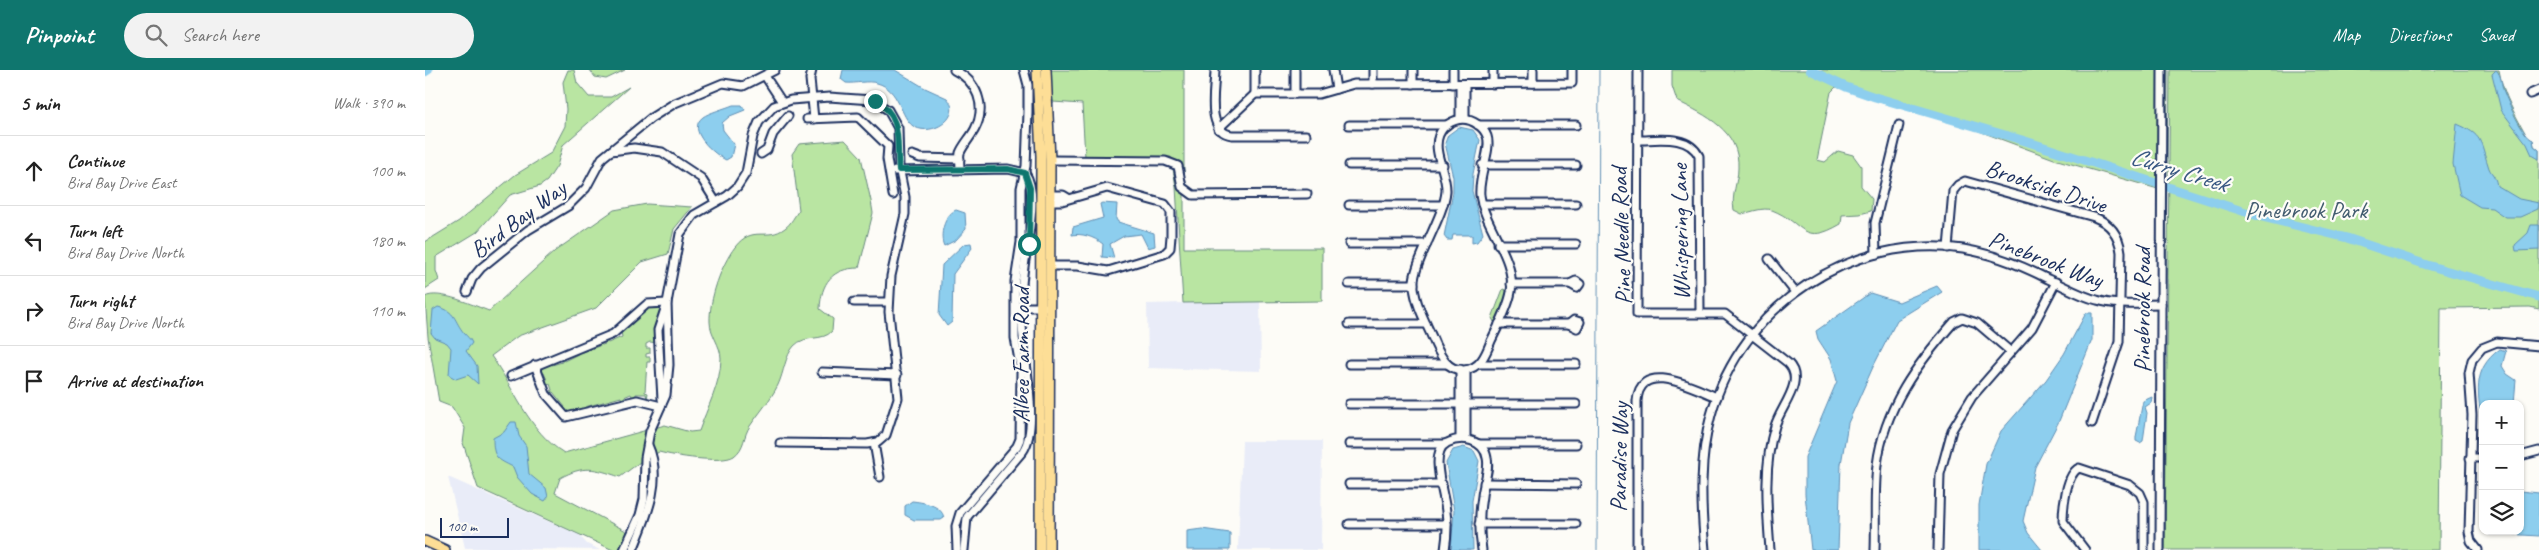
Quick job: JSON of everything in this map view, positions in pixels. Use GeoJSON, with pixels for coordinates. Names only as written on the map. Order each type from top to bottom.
{"type":"FeatureCollection","features":[{"type":"Feature","properties":{"kind":"main road","name":"Albee Farm Road"},"geometry":{"type":"LineString","coordinates":[[1037,70],[1045,306],[1045,507],[1049,550]]}},
{"type":"Feature","properties":{"kind":"main road","name":"Albee Farm Road"},"geometry":{"type":"LineString","coordinates":[[1045,306],[1050,266],[1050,160],[1046,70]]}},
{"type":"Feature","properties":{"kind":"main road"},"geometry":{"type":"LineString","coordinates":[[1039,98],[1044,101],[1047,168],[1050,182]]}},
{"type":"Feature","properties":{"kind":"main road","name":"Albee Farm Road"},"geometry":{"type":"LineString","coordinates":[[1040,550],[1045,507]]}},
{"type":"Feature","properties":{"kind":"main road"},"geometry":{"type":"LineString","coordinates":[[425,541],[444,550]]}},
{"type":"Feature","properties":{"kind":"main road"},"geometry":{"type":"LineString","coordinates":[[425,546],[444,550]]}},
{"type":"Feature","properties":{"kind":"street","name":"Bird Bay Way"},"geometry":{"type":"LineString","coordinates":[[467,292],[472,279],[487,262],[528,230],[568,206],[584,191],[598,162],[651,118],[675,103],[723,83],[741,86],[775,70]]}},
{"type":"Feature","properties":{"kind":"street"},"geometry":{"type":"LineString","coordinates":[[812,70],[810,80],[812,98],[811,119],[859,117],[888,146],[889,172],[893,195]]}},
{"type":"Feature","properties":{"kind":"street"},"geometry":{"type":"LineString","coordinates":[[954,70],[964,75],[973,85],[981,110],[976,127],[961,152],[960,169]]}},
{"type":"Feature","properties":{"kind":"street"},"geometry":{"type":"LineString","coordinates":[[964,550],[967,517],[1023,450],[1029,439],[1029,375],[1015,275],[1021,242],[1021,188],[1025,173],[1029,93],[1024,70]]}},
{"type":"Feature","properties":{"kind":"street"},"geometry":{"type":"LineString","coordinates":[[1215,70],[1215,123],[1218,129],[1232,135],[1306,135]]}},
{"type":"Feature","properties":{"kind":"street"},"geometry":{"type":"LineString","coordinates":[[1255,70],[1255,94]]}},
{"type":"Feature","properties":{"kind":"street"},"geometry":{"type":"LineString","coordinates":[[1295,70],[1295,94]]}},
{"type":"Feature","properties":{"kind":"street"},"geometry":{"type":"LineString","coordinates":[[1333,70],[1336,89]]}},
{"type":"Feature","properties":{"kind":"street"},"geometry":{"type":"LineString","coordinates":[[1373,70],[1373,84]]}},
{"type":"Feature","properties":{"kind":"street"},"geometry":{"type":"LineString","coordinates":[[1413,70],[1413,84]]}},
{"type":"Feature","properties":{"kind":"street"},"geometry":{"type":"LineString","coordinates":[[1453,70],[1459,84],[1463,119]]}},
{"type":"Feature","properties":{"kind":"street"},"geometry":{"type":"LineString","coordinates":[[1493,70],[1493,84]]}},
{"type":"Feature","properties":{"kind":"street"},"geometry":{"type":"LineString","coordinates":[[1533,70],[1533,83]]}},
{"type":"Feature","properties":{"kind":"street"},"geometry":{"type":"LineString","coordinates":[[1218,129],[1255,94],[1319,94],[1349,84],[1572,83],[1573,70]]}},
{"type":"Feature","properties":{"kind":"street","name":"Pine Needle Road"},"geometry":{"type":"LineString","coordinates":[[1638,70],[1637,314],[1725,314],[1788,363],[1796,377],[1795,386],[1776,424],[1769,453],[1770,550]]}},
{"type":"Feature","properties":{"kind":"street","name":"Pinebrook Road"},"geometry":{"type":"LineString","coordinates":[[2160,550],[2162,70]]}},
{"type":"Feature","properties":{"kind":"street"},"geometry":{"type":"LineString","coordinates":[[765,76],[782,102]]}},
{"type":"Feature","properties":{"kind":"street"},"geometry":{"type":"LineString","coordinates":[[2529,94],[2539,90]]}},
{"type":"Feature","properties":{"kind":"street"},"geometry":{"type":"LineString","coordinates":[[624,550],[640,515],[644,499],[645,458],[650,431],[666,395],[669,371],[667,304],[680,234],[694,215],[730,194],[741,182],[747,168],[757,125],[768,111],[782,102],[812,98],[868,99],[887,108],[898,128],[899,170],[905,196],[905,214],[891,276],[889,302],[898,398],[893,420],[884,438],[873,444],[780,444]]}},
{"type":"Feature","properties":{"kind":"street"},"geometry":{"type":"LineString","coordinates":[[761,154],[767,150],[773,134],[788,116]]}},
{"type":"Feature","properties":{"kind":"street"},"geometry":{"type":"LineString","coordinates":[[1349,125],[1447,125],[1463,119],[1478,125],[1576,124]]}},
{"type":"Feature","properties":{"kind":"street"},"geometry":{"type":"LineString","coordinates":[[1447,125],[1441,131],[1437,140],[1446,186],[1443,205],[1427,244],[1414,284],[1427,324],[1439,352],[1447,364]]}},
{"type":"Feature","properties":{"kind":"street"},"geometry":{"type":"LineString","coordinates":[[1478,125],[1488,140],[1480,184],[1482,204],[1508,269],[1511,284],[1509,299],[1487,353],[1479,364]]}},
{"type":"Feature","properties":{"kind":"street"},"geometry":{"type":"LineString","coordinates":[[1876,254],[1875,223],[1899,125]]}},
{"type":"Feature","properties":{"kind":"street","name":"Whispering Lane"},"geometry":{"type":"LineString","coordinates":[[1638,140],[1679,140],[1691,146],[1699,156],[1700,313]]}},
{"type":"Feature","properties":{"kind":"street"},"geometry":{"type":"LineString","coordinates":[[610,151],[634,148],[662,152],[701,178],[716,202]]}},
{"type":"Feature","properties":{"kind":"street"},"geometry":{"type":"LineString","coordinates":[[912,155],[920,158],[960,159]]}},
{"type":"Feature","properties":{"kind":"street"},"geometry":{"type":"LineString","coordinates":[[1050,160],[1165,161],[1178,166],[1182,187],[1186,192],[1193,195],[1307,194]]}},
{"type":"Feature","properties":{"kind":"street"},"geometry":{"type":"LineString","coordinates":[[1483,164],[1576,164]]}},
{"type":"Feature","properties":{"kind":"street"},"geometry":{"type":"LineString","coordinates":[[1349,165],[1443,165]]}},
{"type":"Feature","properties":{"kind":"street"},"geometry":{"type":"LineString","coordinates":[[889,172],[899,170],[960,169],[1014,170],[1025,173]]}},
{"type":"Feature","properties":{"kind":"street","name":"Brookside Drive"},"geometry":{"type":"LineString","coordinates":[[1948,248],[1953,191],[1965,181],[2094,216],[2111,228],[2119,241],[2121,303]]}},
{"type":"Feature","properties":{"kind":"street"},"geometry":{"type":"LineString","coordinates":[[1050,198],[1062,201],[1107,188],[1165,204],[1171,215],[1171,245],[1164,254],[1108,271],[1077,266],[1050,266]]}},
{"type":"Feature","properties":{"kind":"street"},"geometry":{"type":"LineString","coordinates":[[1349,204],[1443,205]]}},
{"type":"Feature","properties":{"kind":"street"},"geometry":{"type":"LineString","coordinates":[[1482,204],[1576,204]]}},
{"type":"Feature","properties":{"kind":"street"},"geometry":{"type":"LineString","coordinates":[[1349,244],[1427,244]]}},
{"type":"Feature","properties":{"kind":"street"},"geometry":{"type":"LineString","coordinates":[[1498,244],[1576,244]]}},
{"type":"Feature","properties":{"kind":"street","name":"Pinebrook Way"},"geometry":{"type":"LineString","coordinates":[[1705,550],[1703,456],[1708,426],[1717,397],[1731,365],[1752,334],[1771,313],[1795,292],[1828,271],[1876,254],[1909,248],[1948,248],[2001,258],[2095,300],[2161,304]]}},
{"type":"Feature","properties":{"kind":"street"},"geometry":{"type":"LineString","coordinates":[[1769,259],[1795,292]]}},
{"type":"Feature","properties":{"kind":"street"},"geometry":{"type":"LineString","coordinates":[[1939,550],[1939,487],[1948,441],[1965,407],[2036,322],[2056,282]]}},
{"type":"Feature","properties":{"kind":"street"},"geometry":{"type":"LineString","coordinates":[[1349,284],[1414,284]]}},
{"type":"Feature","properties":{"kind":"street"},"geometry":{"type":"LineString","coordinates":[[1511,284],[1570,284]]}},
{"type":"Feature","properties":{"kind":"street"},"geometry":{"type":"LineString","coordinates":[[854,302],[889,302]]}},
{"type":"Feature","properties":{"kind":"street"},"geometry":{"type":"LineString","coordinates":[[2092,423],[2119,342],[2121,303]]}},
{"type":"Feature","properties":{"kind":"street"},"geometry":{"type":"LineString","coordinates":[[511,376],[613,334],[647,304],[667,304]]}},
{"type":"Feature","properties":{"kind":"street"},"geometry":{"type":"LineString","coordinates":[[1018,307],[1045,306]]}},
{"type":"Feature","properties":{"kind":"street"},"geometry":{"type":"LineString","coordinates":[[957,550],[957,526],[960,513],[1017,446],[1020,439],[1020,367],[1015,338],[1018,307]]}},
{"type":"Feature","properties":{"kind":"street"},"geometry":{"type":"LineString","coordinates":[[1875,550],[1876,479],[1881,444],[1893,408],[1911,375],[1954,322],[1962,318],[1977,323],[2011,352]]}},
{"type":"Feature","properties":{"kind":"street"},"geometry":{"type":"LineString","coordinates":[[1349,324],[1427,324]]}},
{"type":"Feature","properties":{"kind":"street"},"geometry":{"type":"LineString","coordinates":[[1499,324],[1569,324]]}},
{"type":"Feature","properties":{"kind":"street"},"geometry":{"type":"LineString","coordinates":[[2478,550],[2469,534],[2472,414],[2469,373],[2474,356],[2480,345],[2502,342],[2539,346]]}},
{"type":"Feature","properties":{"kind":"street"},"geometry":{"type":"LineString","coordinates":[[1349,364],[1447,364],[1463,370],[1479,364],[1576,364]]}},
{"type":"Feature","properties":{"kind":"street"},"geometry":{"type":"LineString","coordinates":[[535,365],[546,394],[566,418],[637,400],[661,406]]}},
{"type":"Feature","properties":{"kind":"street"},"geometry":{"type":"LineString","coordinates":[[1463,370],[1463,439]]}},
{"type":"Feature","properties":{"kind":"street"},"geometry":{"type":"LineString","coordinates":[[822,372],[897,375]]}},
{"type":"Feature","properties":{"kind":"street","name":"Paradise Way"},"geometry":{"type":"LineString","coordinates":[[1637,550],[1637,401],[1639,389],[1649,380],[1662,378],[1717,397]]}},
{"type":"Feature","properties":{"kind":"street"},"geometry":{"type":"LineString","coordinates":[[1349,404],[1576,404]]}},
{"type":"Feature","properties":{"kind":"street"},"geometry":{"type":"LineString","coordinates":[[1349,444],[1444,444],[1463,439],[1479,444],[1576,444]]}},
{"type":"Feature","properties":{"kind":"street"},"geometry":{"type":"LineString","coordinates":[[873,444],[880,476]]}},
{"type":"Feature","properties":{"kind":"street"},"geometry":{"type":"LineString","coordinates":[[1444,444],[1439,451],[1438,460],[1447,524],[1445,550]]}},
{"type":"Feature","properties":{"kind":"street"},"geometry":{"type":"LineString","coordinates":[[1479,444],[1486,453],[1488,460],[1479,524],[1481,550]]}},
{"type":"Feature","properties":{"kind":"street"},"geometry":{"type":"LineString","coordinates":[[633,550],[653,493],[653,468],[648,445]]}},
{"type":"Feature","properties":{"kind":"street"},"geometry":{"type":"LineString","coordinates":[[2524,455],[2539,451]]}},
{"type":"Feature","properties":{"kind":"street"},"geometry":{"type":"LineString","coordinates":[[2470,458],[2479,458]]}},
{"type":"Feature","properties":{"kind":"street"},"geometry":{"type":"LineString","coordinates":[[2085,550],[2063,521],[2064,499],[2077,468],[2130,485],[2140,493],[2144,502],[2144,550]]}},
{"type":"Feature","properties":{"kind":"street"},"geometry":{"type":"LineString","coordinates":[[1484,483],[1576,484]]}},
{"type":"Feature","properties":{"kind":"street"},"geometry":{"type":"LineString","coordinates":[[1349,484],[1442,484]]}},
{"type":"Feature","properties":{"kind":"street"},"geometry":{"type":"LineString","coordinates":[[1349,524],[1447,524]]}},
{"type":"Feature","properties":{"kind":"street"},"geometry":{"type":"LineString","coordinates":[[1479,524],[1577,524]]}},
{"type":"Feature","properties":{"kind":"shaded area"},"geometry":{"type":"Polygon","coordinates":[[[1260,301],[1261,371],[1148,368],[1147,304],[1260,301]]]}},
{"type":"Feature","properties":{"kind":"shaded area"},"geometry":{"type":"Polygon","coordinates":[[[1242,441],[1322,441],[1321,550],[1238,550],[1242,441]]]}},
{"type":"Feature","properties":{"kind":"shaded area"},"geometry":{"type":"Polygon","coordinates":[[[448,477],[579,535],[587,544],[600,550],[465,548],[448,477]]]}},
{"type":"Feature","properties":{"kind":"green space"},"geometry":{"type":"Polygon","coordinates":[[[568,70],[574,70],[577,83],[589,97],[611,97],[629,87],[563,145],[557,166],[547,181],[540,186],[510,195],[477,232],[436,257],[436,271],[439,280],[425,289],[425,242],[459,221],[515,175],[551,153],[565,126],[566,109],[563,82],[568,70]]]}},
{"type":"Feature","properties":{"kind":"green space"},"geometry":{"type":"Polygon","coordinates":[[[590,70],[625,70],[606,79],[595,77],[590,70]]]}},
{"type":"Feature","properties":{"kind":"green space"},"geometry":{"type":"Polygon","coordinates":[[[1049,70],[1184,70],[1184,248],[1322,248],[1322,301],[1183,303],[1176,187],[1171,157],[1085,157],[1082,104],[1053,102],[1049,70]]]}},
{"type":"Feature","properties":{"kind":"green space"},"geometry":{"type":"Polygon","coordinates":[[[1672,70],[2160,70],[2158,189],[2054,159],[1960,124],[1836,87],[1831,92],[1817,160],[1825,162],[1838,151],[1853,155],[1861,166],[1861,186],[1872,199],[1871,211],[1842,215],[1841,224],[1828,231],[1811,233],[1772,210],[1761,209],[1742,214],[1734,210],[1733,199],[1738,168],[1737,155],[1733,144],[1727,134],[1710,119],[1677,101],[1672,86],[1672,70]]]}},
{"type":"Feature","properties":{"kind":"green space"},"geometry":{"type":"Polygon","coordinates":[[[2164,70],[2168,70],[2163,550],[2166,192],[2163,191],[2164,70]]]}},
{"type":"Feature","properties":{"kind":"green space","name":"Pinebrook Park"},"geometry":{"type":"Polygon","coordinates":[[[2170,70],[2499,70],[2507,97],[2515,113],[2528,138],[2533,140],[2534,146],[2539,150],[2539,309],[2530,307],[2441,308],[2439,550],[2165,550],[2170,70]]]}},
{"type":"Feature","properties":{"kind":"green space"},"geometry":{"type":"Polygon","coordinates":[[[845,140],[861,157],[873,213],[859,268],[835,274],[826,285],[820,309],[833,319],[832,331],[824,336],[803,340],[794,346],[787,359],[778,385],[750,426],[738,453],[728,458],[709,459],[659,452],[640,462],[620,477],[589,469],[576,471],[560,478],[555,493],[628,532],[619,550],[613,550],[478,488],[463,443],[465,428],[452,407],[439,402],[428,337],[425,297],[439,295],[466,302],[489,311],[555,251],[614,210],[647,204],[692,207],[674,229],[668,254],[642,262],[596,308],[518,336],[491,356],[531,421],[552,444],[564,453],[665,425],[690,432],[699,431],[719,377],[721,354],[710,326],[710,313],[714,293],[725,263],[742,240],[748,236],[778,232],[789,224],[799,210],[792,154],[799,144],[845,140]]]}},
{"type":"Feature","properties":{"kind":"green space"},"geometry":{"type":"Polygon","coordinates":[[[1503,289],[1508,291],[1497,321],[1494,322],[1492,318],[1503,289]]]}},
{"type":"Feature","properties":{"kind":"green space"},"geometry":{"type":"Polygon","coordinates":[[[653,305],[662,308],[657,343],[650,342],[646,344],[646,348],[650,348],[650,353],[646,354],[646,357],[650,357],[650,362],[647,362],[645,392],[648,393],[647,399],[646,394],[636,394],[635,398],[633,398],[631,394],[624,397],[625,401],[622,401],[621,397],[585,407],[584,412],[582,408],[571,411],[571,415],[562,410],[565,407],[553,392],[550,393],[552,390],[550,384],[545,386],[544,382],[547,380],[544,373],[540,374],[539,368],[550,362],[552,365],[562,362],[562,358],[564,361],[578,354],[577,350],[580,349],[582,352],[599,346],[598,343],[605,344],[604,340],[608,343],[622,337],[621,332],[647,306],[653,305]]]}},
{"type":"Feature","properties":{"kind":"water"},"geometry":{"type":"Polygon","coordinates":[[[843,70],[895,70],[925,88],[947,98],[951,105],[951,112],[943,124],[928,129],[920,129],[909,122],[891,91],[885,86],[873,82],[846,83],[841,79],[843,70]]]}},
{"type":"Feature","properties":{"kind":"water"},"geometry":{"type":"Polygon","coordinates":[[[2496,70],[2516,119],[2525,133],[2533,140],[2534,146],[2539,150],[2539,159],[2532,155],[2527,144],[2501,110],[2492,74],[2496,70]]]}},
{"type":"Feature","properties":{"kind":"water"},"geometry":{"type":"Polygon","coordinates":[[[733,105],[742,105],[745,110],[730,116],[722,123],[723,130],[734,144],[731,157],[726,160],[709,148],[699,135],[697,128],[698,122],[703,117],[733,105]]]}},
{"type":"Feature","properties":{"kind":"water"},"geometry":{"type":"Polygon","coordinates":[[[2457,124],[2476,135],[2482,144],[2497,186],[2519,199],[2539,203],[2538,209],[2520,217],[2505,217],[2492,208],[2480,207],[2460,195],[2453,164],[2457,124]]]}},
{"type":"Feature","properties":{"kind":"water"},"geometry":{"type":"Polygon","coordinates":[[[1459,127],[1473,130],[1480,140],[1473,174],[1472,191],[1483,234],[1477,242],[1472,243],[1472,235],[1453,235],[1452,240],[1447,240],[1444,236],[1453,192],[1453,177],[1445,143],[1448,135],[1459,127]]]}},
{"type":"Feature","properties":{"kind":"water"},"geometry":{"type":"Polygon","coordinates":[[[1100,204],[1117,204],[1116,219],[1118,222],[1154,233],[1155,246],[1148,248],[1141,234],[1124,236],[1110,244],[1114,258],[1102,257],[1103,244],[1088,236],[1072,235],[1073,227],[1103,218],[1100,204]]]}},
{"type":"Feature","properties":{"kind":"water"},"geometry":{"type":"Polygon","coordinates":[[[956,210],[965,213],[966,229],[956,240],[944,246],[942,232],[944,226],[948,216],[956,210]]]}},
{"type":"Feature","properties":{"kind":"water"},"geometry":{"type":"Polygon","coordinates":[[[2531,225],[2539,225],[2539,250],[2516,251],[2515,245],[2528,233],[2531,225]]]}},
{"type":"Feature","properties":{"kind":"water"},"geometry":{"type":"Polygon","coordinates":[[[971,243],[972,248],[953,274],[952,322],[947,326],[939,315],[942,265],[964,244],[971,243]]]}},
{"type":"Feature","properties":{"kind":"water"},"geometry":{"type":"Polygon","coordinates":[[[1937,286],[1942,292],[1897,320],[1848,423],[1841,464],[1838,550],[1811,550],[1805,494],[1805,457],[1837,381],[1831,359],[1818,339],[1816,331],[1870,293],[1899,302],[1937,286]]]}},
{"type":"Feature","properties":{"kind":"water"},"geometry":{"type":"Polygon","coordinates":[[[438,307],[448,311],[454,317],[471,341],[472,343],[466,351],[477,366],[478,384],[468,375],[456,379],[449,375],[451,348],[447,343],[435,338],[431,333],[433,310],[438,307]]]}},
{"type":"Feature","properties":{"kind":"water"},"geometry":{"type":"Polygon","coordinates":[[[2086,313],[2092,313],[2092,340],[2059,421],[2035,467],[2023,521],[2028,533],[2042,550],[1979,550],[1979,505],[1986,464],[2001,431],[2046,380],[2064,354],[2086,313]]]}},
{"type":"Feature","properties":{"kind":"water"},"geometry":{"type":"Polygon","coordinates":[[[2500,349],[2506,351],[2502,366],[2507,374],[2516,380],[2514,400],[2479,400],[2479,402],[2478,394],[2480,375],[2490,357],[2500,349]]]}},
{"type":"Feature","properties":{"kind":"water"},"geometry":{"type":"Polygon","coordinates":[[[2152,397],[2151,403],[2145,407],[2147,413],[2143,441],[2140,443],[2136,441],[2136,437],[2143,401],[2152,397]]]}},
{"type":"Feature","properties":{"kind":"water"},"geometry":{"type":"Polygon","coordinates":[[[511,422],[516,422],[519,436],[526,446],[529,474],[546,488],[548,497],[545,501],[532,494],[517,477],[513,467],[500,460],[495,454],[493,438],[504,432],[511,422]]]}},
{"type":"Feature","properties":{"kind":"water"},"geometry":{"type":"Polygon","coordinates":[[[1464,447],[1474,451],[1479,461],[1472,501],[1473,550],[1451,550],[1454,511],[1446,463],[1453,450],[1464,447]]]}},
{"type":"Feature","properties":{"kind":"water"},"geometry":{"type":"Polygon","coordinates":[[[2524,491],[2539,493],[2539,536],[2522,535],[2524,535],[2524,491]]]}},
{"type":"Feature","properties":{"kind":"water"},"geometry":{"type":"Polygon","coordinates":[[[912,501],[936,507],[944,518],[941,520],[914,520],[905,515],[905,506],[912,501]]]}},
{"type":"Feature","properties":{"kind":"water"},"geometry":{"type":"Polygon","coordinates":[[[1202,529],[1230,533],[1230,550],[1187,550],[1187,531],[1202,529]]]}},
{"type":"Feature","properties":{"kind":"waterway"},"geometry":{"type":"LineString","coordinates":[[1597,550],[1599,70]]}},
{"type":"Feature","properties":{"kind":"waterway","name":"Curry Creek"},"geometry":{"type":"LineString","coordinates":[[1810,70],[1846,87],[1875,97],[2022,140],[2258,216],[2347,238],[2427,265],[2539,297]]}},
{"type":"Feature","properties":{"kind":"route"},"geometry":{"type":"LineString","coordinates":[[875,101],[888,110],[898,128],[899,170],[1008,169],[1025,173],[1029,180],[1030,188],[1029,244]]}}]}
